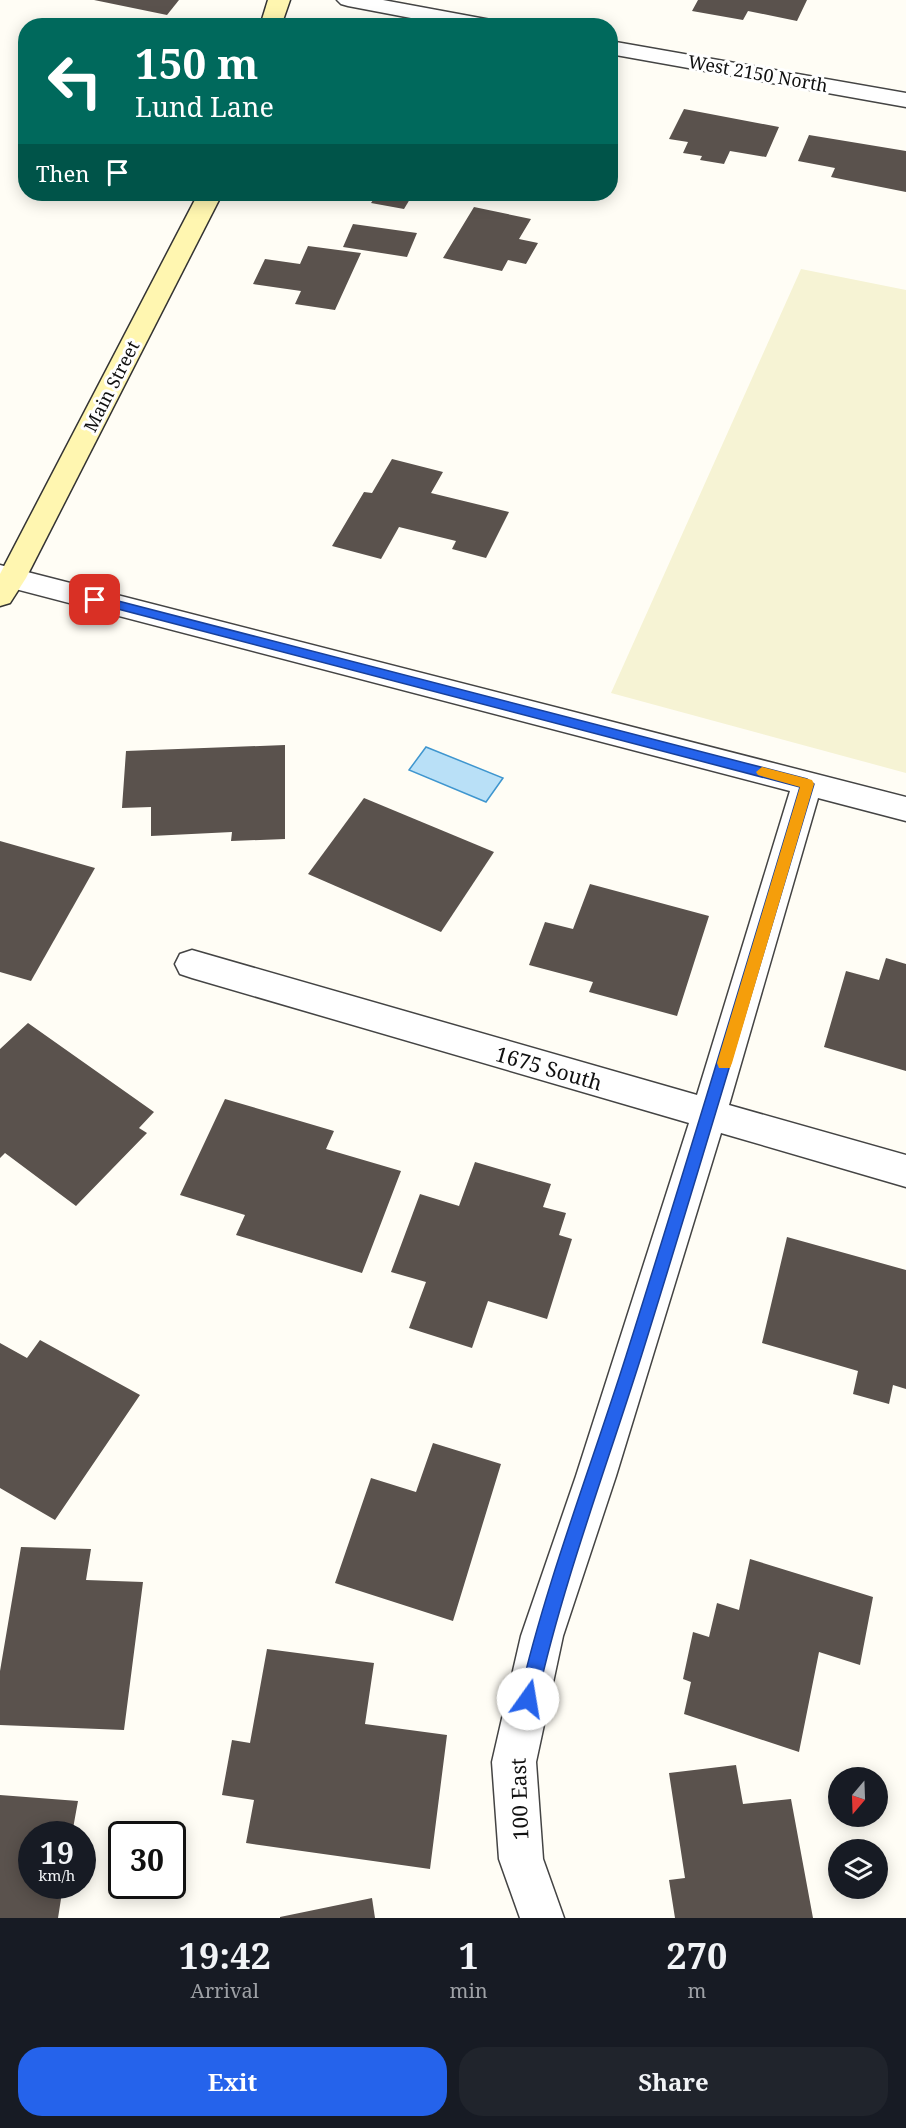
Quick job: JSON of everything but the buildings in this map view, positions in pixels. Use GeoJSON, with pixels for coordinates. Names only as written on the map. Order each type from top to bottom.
{"type":"FeatureCollection","features":[{"type":"Feature","properties":{"kind":"main road"},"geometry":{"type":"LineString","coordinates":[[273,18],[279,0]]}},
{"type":"Feature","properties":{"kind":"main road","name":"Main Street"},"geometry":{"type":"LineString","coordinates":[[4,583],[206,201]]}},
{"type":"Feature","properties":{"kind":"street"},"geometry":{"type":"LineString","coordinates":[[348,0],[447,18]]}},
{"type":"Feature","properties":{"kind":"street","name":"West 2150 North"},"geometry":{"type":"LineString","coordinates":[[618,48],[906,100]]}},
{"type":"Feature","properties":{"kind":"street"},"geometry":{"type":"LineString","coordinates":[[4,583],[906,809]]}},
{"type":"Feature","properties":{"kind":"street","name":"100 East"},"geometry":{"type":"LineString","coordinates":[[542,1918],[521,1859],[514,1762],[542,1636],[599,1465],[709,1114],[807,784]]}},
{"type":"Feature","properties":{"kind":"street","name":"1675 South"},"geometry":{"type":"LineString","coordinates":[[192,964],[906,1171]]}},
{"type":"Feature","properties":{"kind":"shaded area"},"geometry":{"type":"Polygon","coordinates":[[[801,269],[906,290],[906,773],[611,693],[801,269]]]}},
{"type":"Feature","properties":{"kind":"water"},"geometry":{"type":"Polygon","coordinates":[[[426,747],[503,778],[486,802],[409,770],[426,747]]]}},
{"type":"Feature","properties":{"kind":"slow traffic"},"geometry":{"type":"LineString","coordinates":[[725,1063],[807,784],[762,772]]}},
{"type":"Feature","properties":{"kind":"route"},"geometry":{"type":"LineString","coordinates":[[95,600],[807,784],[695,1162],[596,1476],[542,1636],[528,1699]]}}]}
